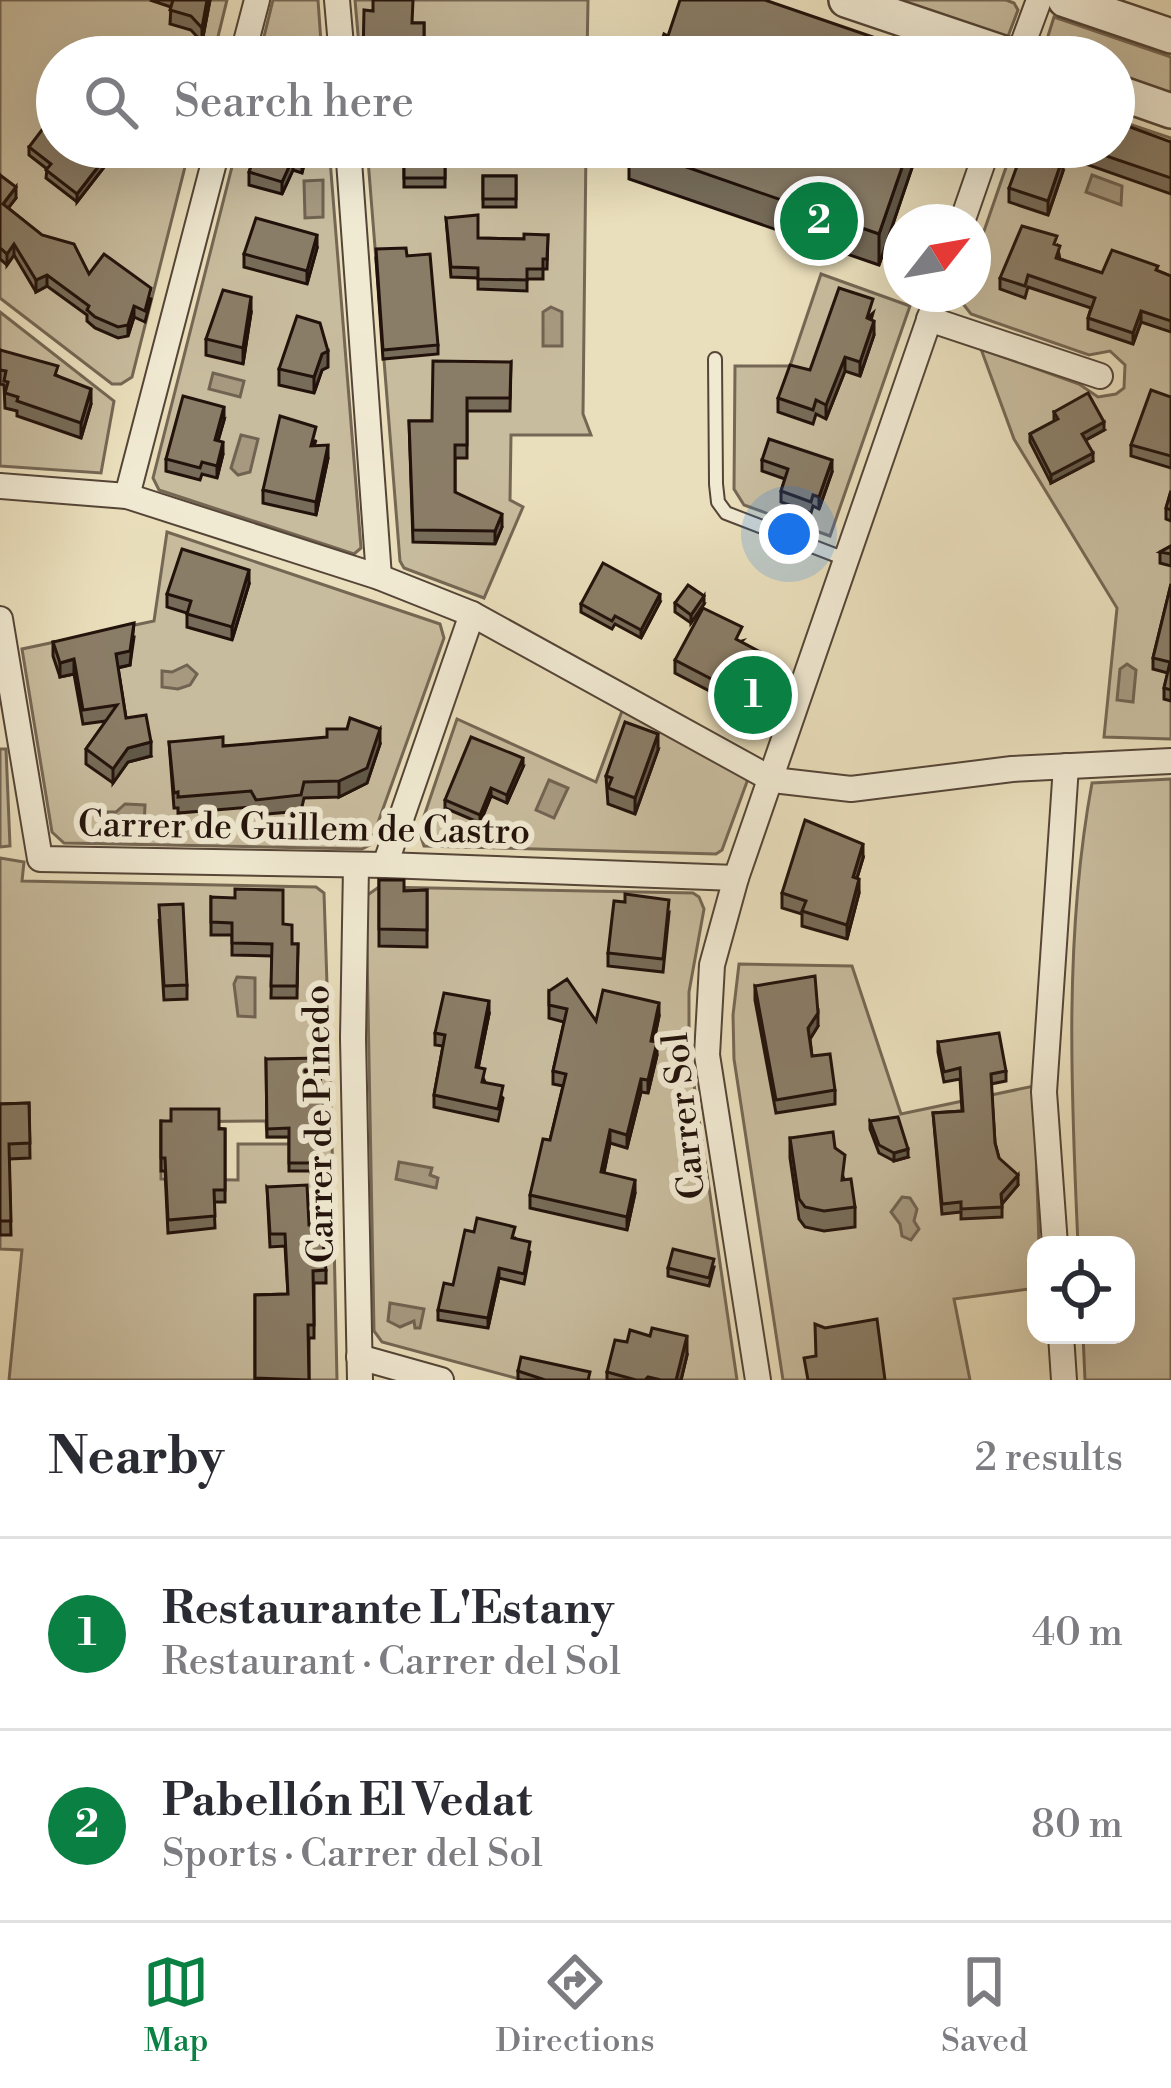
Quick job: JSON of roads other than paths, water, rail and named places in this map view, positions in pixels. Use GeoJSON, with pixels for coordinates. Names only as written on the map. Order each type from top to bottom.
{"type":"FeatureCollection","features":[{"type":"Feature","properties":{"kind":"street"},"geometry":{"type":"LineString","coordinates":[[247,36],[256,0]]}},
{"type":"Feature","properties":{"kind":"street"},"geometry":{"type":"LineString","coordinates":[[338,0],[340,36]]}},
{"type":"Feature","properties":{"kind":"street"},"geometry":{"type":"LineString","coordinates":[[846,0],[954,36]]}},
{"type":"Feature","properties":{"kind":"street"},"geometry":{"type":"LineString","coordinates":[[1025,36],[1039,0]]}},
{"type":"Feature","properties":{"kind":"street"},"geometry":{"type":"LineString","coordinates":[[1065,0],[1171,36]]}},
{"type":"Feature","properties":{"kind":"street"},"geometry":{"type":"LineString","coordinates":[[1135,98],[1171,111]]}},
{"type":"Feature","properties":{"kind":"street"},"geometry":{"type":"LineString","coordinates":[[127,496],[213,168]]}},
{"type":"Feature","properties":{"kind":"street"},"geometry":{"type":"LineString","coordinates":[[350,168],[379,577]]}},
{"type":"Feature","properties":{"kind":"street"},"geometry":{"type":"LineString","coordinates":[[968,204],[981,168]]}},
{"type":"Feature","properties":{"kind":"street","name":"Carrer Sol"},"geometry":{"type":"LineString","coordinates":[[758,1380],[707,1055],[712,965],[736,878],[932,312]]}},
{"type":"Feature","properties":{"kind":"street"},"geometry":{"type":"LineString","coordinates":[[929,320],[1100,376]]}},
{"type":"Feature","properties":{"kind":"street"},"geometry":{"type":"LineString","coordinates":[[0,486],[127,496],[379,577],[472,614],[773,779],[851,789],[1066,766],[1171,761]]}},
{"type":"Feature","properties":{"kind":"street"},"geometry":{"type":"LineString","coordinates":[[385,865],[472,614]]}},
{"type":"Feature","properties":{"kind":"street","name":"Carrer de Guillem de Castro"},"geometry":{"type":"LineString","coordinates":[[0,620],[40,859],[736,878]]}},
{"type":"Feature","properties":{"kind":"street"},"geometry":{"type":"LineString","coordinates":[[1054,1236],[1044,1092],[1066,766]]}},
{"type":"Feature","properties":{"kind":"street","name":"Carrer de Pinedo"},"geometry":{"type":"LineString","coordinates":[[356,867],[352,1038],[360,1368]]}},
{"type":"Feature","properties":{"kind":"street"},"geometry":{"type":"LineString","coordinates":[[1062,1344],[1064,1380]]}},
{"type":"Feature","properties":{"kind":"street"},"geometry":{"type":"LineString","coordinates":[[360,1368],[441,1380]]}},
{"type":"Feature","properties":{"kind":"lane"},"geometry":{"type":"LineString","coordinates":[[715,359],[718,502],[726,513],[848,560]]}},
{"type":"Feature","properties":{"kind":"place","name":"Pabellón El Vedat"},"geometry":{"type":"Point","coordinates":[819,221]}},
{"type":"Feature","properties":{"kind":"place","name":"Restaurante L'Estany"},"geometry":{"type":"Point","coordinates":[753,695]}}]}
